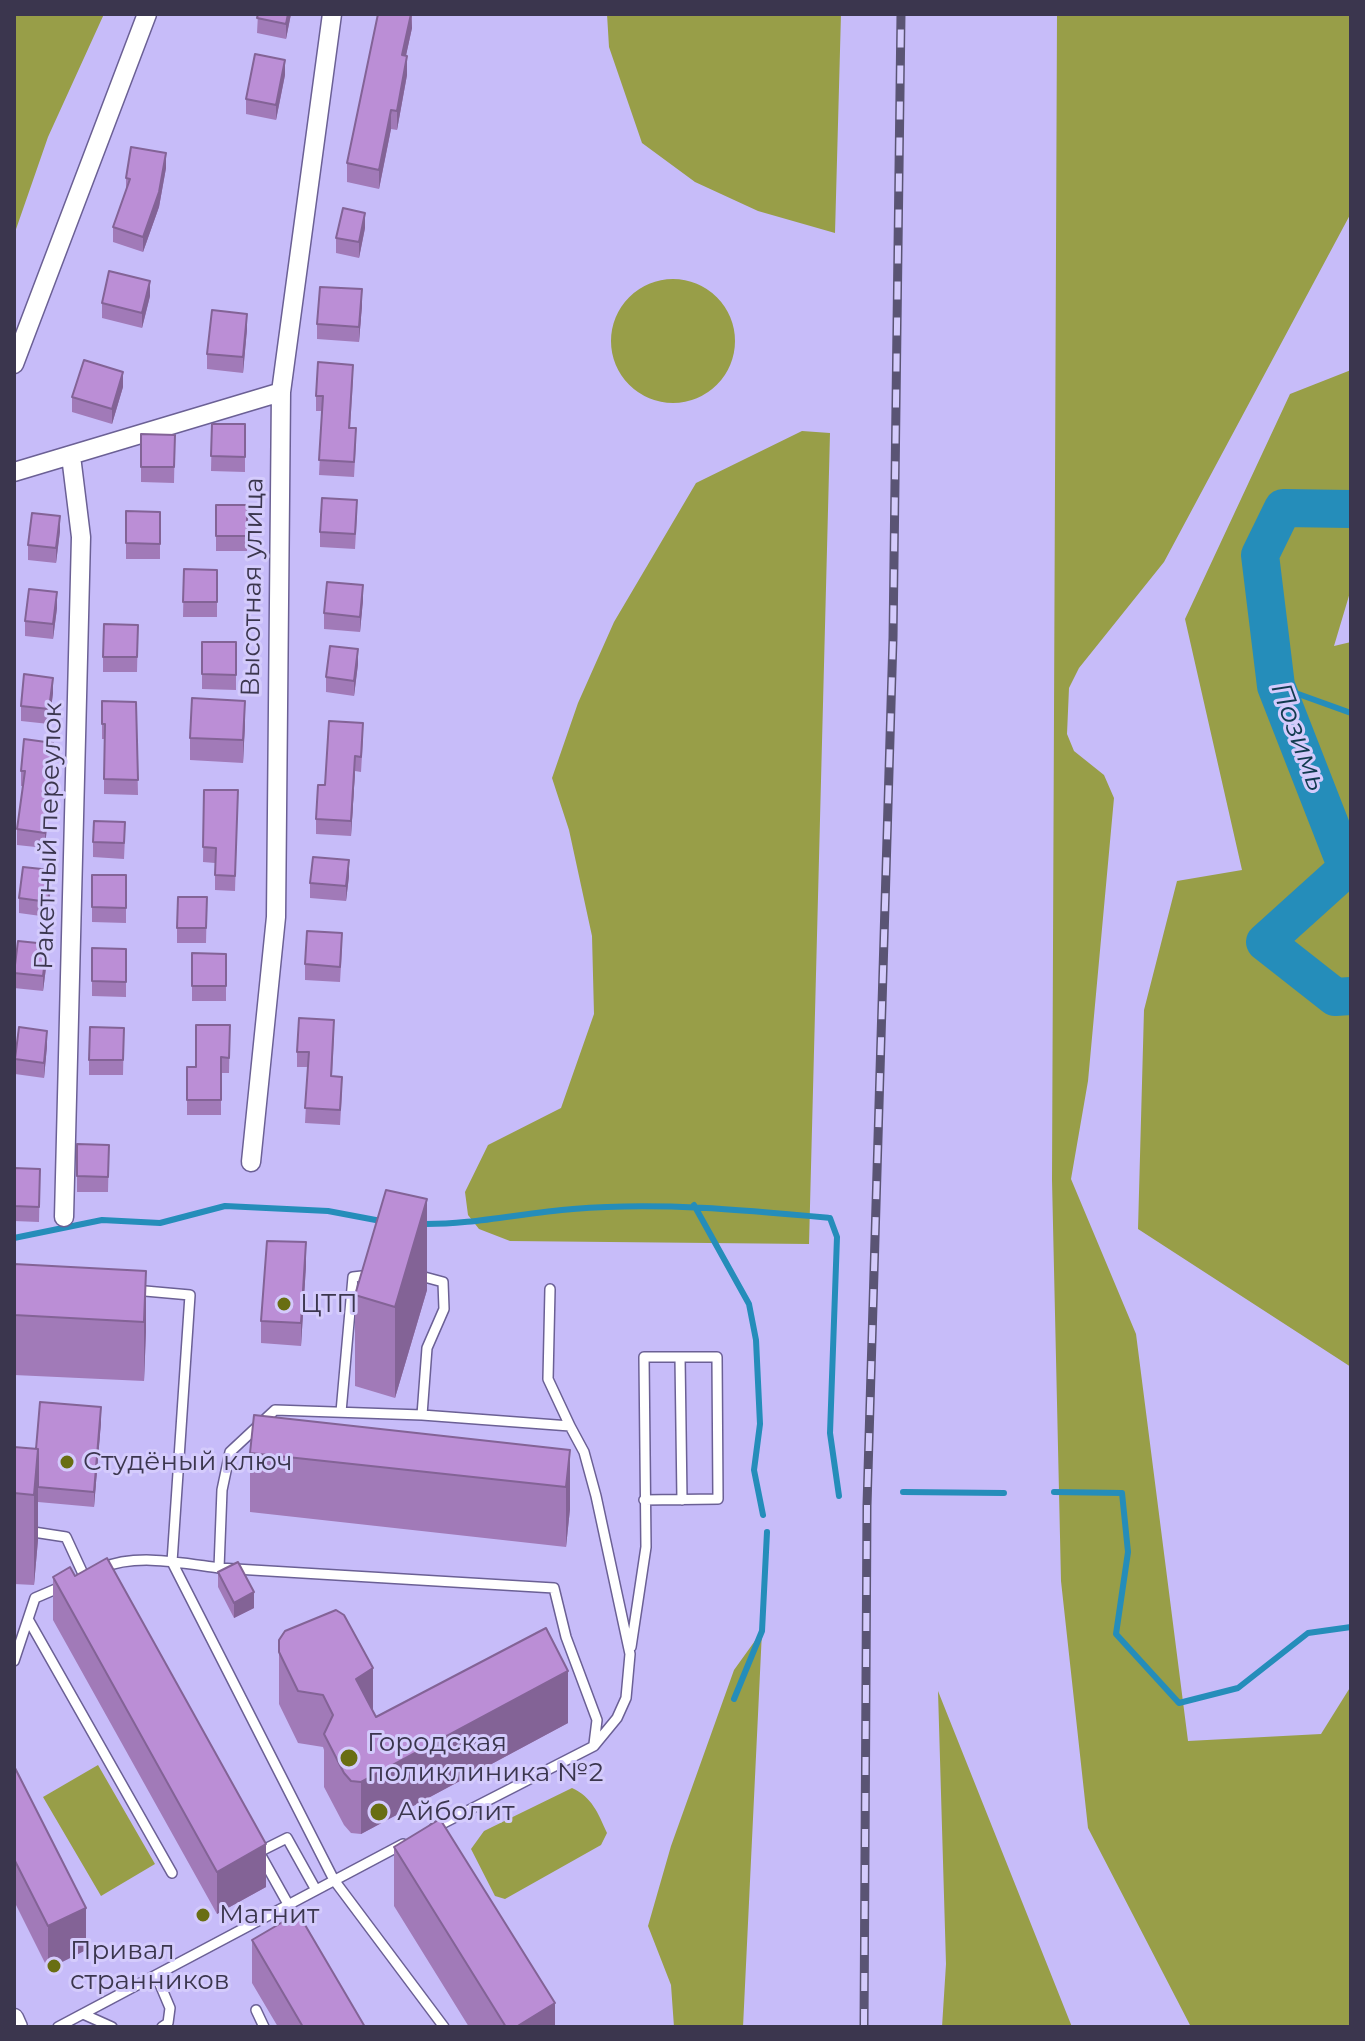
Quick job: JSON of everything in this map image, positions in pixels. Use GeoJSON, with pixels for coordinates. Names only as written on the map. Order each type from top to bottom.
{"type":"FeatureCollection","features":[{"type":"Feature","properties":{"kind":"street"},"geometry":{"type":"LineString","coordinates":[[14,364],[147,14]]}},
{"type":"Feature","properties":{"kind":"street","name":"Высотная улица"},"geometry":{"type":"LineString","coordinates":[[251,1162],[276,917],[281,392],[332,14]]}},
{"type":"Feature","properties":{"kind":"street"},"geometry":{"type":"LineString","coordinates":[[14,472],[281,392]]}},
{"type":"Feature","properties":{"kind":"street","name":"Ракетный переулок"},"geometry":{"type":"LineString","coordinates":[[64,1217],[81,551],[71,456]]}},
{"type":"Feature","properties":{"kind":"street"},"geometry":{"type":"LineString","coordinates":[[14,2018],[18,2027]]}},
{"type":"Feature","properties":{"kind":"lane"},"geometry":{"type":"LineString","coordinates":[[401,1271],[443,1282],[444,1309],[427,1348],[422,1415]]}},
{"type":"Feature","properties":{"kind":"lane"},"geometry":{"type":"LineString","coordinates":[[341,1412],[353,1277],[377,1274]]}},
{"type":"Feature","properties":{"kind":"lane"},"geometry":{"type":"LineString","coordinates":[[117,1289],[190,1295],[172,1562],[334,1880],[444,2027]]}},
{"type":"Feature","properties":{"kind":"lane"},"geometry":{"type":"LineString","coordinates":[[550,1289],[548,1379],[584,1452],[630,1654]]}},
{"type":"Feature","properties":{"kind":"lane"},"geometry":{"type":"LineString","coordinates":[[429,1831],[594,1746],[617,1718],[626,1698],[646,1547],[644,1500],[644,1357],[717,1357],[718,1499],[644,1500]]}},
{"type":"Feature","properties":{"kind":"lane"},"geometry":{"type":"LineString","coordinates":[[680,1357],[682,1500]]}},
{"type":"Feature","properties":{"kind":"lane"},"geometry":{"type":"LineString","coordinates":[[219,1568],[222,1490],[230,1452],[275,1410],[422,1415],[570,1426]]}},
{"type":"Feature","properties":{"kind":"lane"},"geometry":{"type":"LineString","coordinates":[[14,1529],[66,1537],[84,1576]]}},
{"type":"Feature","properties":{"kind":"lane"},"geometry":{"type":"LineString","coordinates":[[14,1661],[18,1639],[35,1598],[117,1561],[554,1588],[566,1637],[597,1720],[594,1746]]}},
{"type":"Feature","properties":{"kind":"lane"},"geometry":{"type":"LineString","coordinates":[[28,1619],[172,1873]]}},
{"type":"Feature","properties":{"kind":"lane"},"geometry":{"type":"LineString","coordinates":[[553,1643],[566,1637]]}},
{"type":"Feature","properties":{"kind":"lane"},"geometry":{"type":"LineString","coordinates":[[288,1904],[259,1852],[287,1838],[316,1890]]}},
{"type":"Feature","properties":{"kind":"lane"},"geometry":{"type":"LineString","coordinates":[[58,2027],[416,1838]]}},
{"type":"Feature","properties":{"kind":"lane"},"geometry":{"type":"LineString","coordinates":[[156,1975],[170,2008],[168,2023],[162,2027]]}},
{"type":"Feature","properties":{"kind":"lane"},"geometry":{"type":"LineString","coordinates":[[256,2010],[264,2027]]}},
{"type":"Feature","properties":{"kind":"lane"},"geometry":{"type":"LineString","coordinates":[[83,2014],[112,2027]]}},
{"type":"Feature","properties":{"kind":"green space"},"geometry":{"type":"Polygon","coordinates":[[[14,14],[104,14],[48,137],[14,235],[14,14]]]}},
{"type":"Feature","properties":{"kind":"green space"},"geometry":{"type":"Polygon","coordinates":[[[607,14],[841,14],[835,233],[758,211],[695,182],[642,143],[609,47],[607,14]]]}},
{"type":"Feature","properties":{"kind":"green space"},"geometry":{"type":"Polygon","coordinates":[[[1057,14],[1351,14],[1351,213],[1164,562],[1079,668],[1069,688],[1067,734],[1074,751],[1104,775],[1114,798],[1088,1081],[1071,1179],[1136,1334],[1188,1741],[1321,1734],[1351,1686],[1351,2027],[1191,2027],[1088,1828],[1061,1581],[1052,1180],[1057,14]]]}},
{"type":"Feature","properties":{"kind":"green space"},"geometry":{"type":"Polygon","coordinates":[[[673,279],[697,284],[717,297],[730,317],[735,341],[730,365],[717,385],[697,398],[673,403],[649,398],[629,385],[616,365],[611,341],[616,317],[629,297],[649,284],[673,279]]]}},
{"type":"Feature","properties":{"kind":"green space"},"geometry":{"type":"Polygon","coordinates":[[[1351,370],[1351,589],[1334,646],[1351,642],[1351,1367],[1138,1229],[1144,1010],[1177,881],[1242,870],[1185,619],[1290,394],[1351,370]]]}},
{"type":"Feature","properties":{"kind":"green space"},"geometry":{"type":"Polygon","coordinates":[[[802,431],[830,433],[809,1244],[510,1241],[479,1229],[468,1215],[465,1192],[488,1145],[561,1108],[594,1014],[592,936],[569,830],[552,778],[578,703],[614,622],[696,483],[802,431]]]}},
{"type":"Feature","properties":{"kind":"green space"},"geometry":{"type":"Polygon","coordinates":[[[762,1631],[743,2027],[674,2027],[671,1985],[648,1926],[671,1846],[734,1670],[762,1631]]]}},
{"type":"Feature","properties":{"kind":"green space"},"geometry":{"type":"Polygon","coordinates":[[[938,1691],[1072,2027],[942,2027],[946,1964],[938,1691]]]}},
{"type":"Feature","properties":{"kind":"green space"},"geometry":{"type":"Polygon","coordinates":[[[98,1765],[155,1864],[101,1896],[43,1797],[98,1765]]]}},
{"type":"Feature","properties":{"kind":"green space"},"geometry":{"type":"Polygon","coordinates":[[[572,1788],[594,1806],[601,1819],[607,1833],[601,1845],[505,1899],[495,1896],[471,1849],[484,1831],[572,1788]]]}},
{"type":"Feature","properties":{"kind":"building"},"geometry":{"type":"Polygon","coordinates":[[[258,14],[288,14],[286,24],[257,18],[258,14]]]}},
{"type":"Feature","properties":{"kind":"building"},"geometry":{"type":"Polygon","coordinates":[[[378,14],[411,14],[402,55],[407,56],[397,111],[391,110],[379,170],[347,163],[378,14]]]}},
{"type":"Feature","properties":{"kind":"building"},"geometry":{"type":"Polygon","coordinates":[[[255,54],[285,60],[276,105],[246,99],[255,54]]]}},
{"type":"Feature","properties":{"kind":"building"},"geometry":{"type":"Polygon","coordinates":[[[131,147],[166,153],[159,192],[143,237],[113,227],[130,179],[126,178],[131,147]]]}},
{"type":"Feature","properties":{"kind":"building"},"geometry":{"type":"Polygon","coordinates":[[[343,208],[365,213],[359,242],[336,238],[343,208]]]}},
{"type":"Feature","properties":{"kind":"building"},"geometry":{"type":"Polygon","coordinates":[[[109,271],[150,281],[142,313],[102,303],[109,271]]]}},
{"type":"Feature","properties":{"kind":"building"},"geometry":{"type":"Polygon","coordinates":[[[320,287],[362,289],[359,327],[317,324],[320,287]]]}},
{"type":"Feature","properties":{"kind":"building"},"geometry":{"type":"Polygon","coordinates":[[[212,310],[247,314],[243,357],[207,354],[212,310]]]}},
{"type":"Feature","properties":{"kind":"building"},"geometry":{"type":"Polygon","coordinates":[[[84,360],[123,372],[112,409],[72,397],[84,360]]]}},
{"type":"Feature","properties":{"kind":"building"},"geometry":{"type":"Polygon","coordinates":[[[318,362],[353,365],[349,428],[356,428],[354,462],[319,460],[323,396],[316,396],[318,362]]]}},
{"type":"Feature","properties":{"kind":"building"},"geometry":{"type":"Polygon","coordinates":[[[212,424],[245,424],[245,457],[211,456],[212,424]]]}},
{"type":"Feature","properties":{"kind":"building"},"geometry":{"type":"Polygon","coordinates":[[[141,434],[175,435],[174,467],[141,467],[141,434]]]}},
{"type":"Feature","properties":{"kind":"building"},"geometry":{"type":"Polygon","coordinates":[[[322,498],[357,500],[355,534],[320,532],[322,498]]]}},
{"type":"Feature","properties":{"kind":"building"},"geometry":{"type":"Polygon","coordinates":[[[216,505],[247,505],[247,536],[216,536],[216,505]]]}},
{"type":"Feature","properties":{"kind":"building"},"geometry":{"type":"Polygon","coordinates":[[[126,511],[160,512],[160,544],[126,543],[126,511]]]}},
{"type":"Feature","properties":{"kind":"building"},"geometry":{"type":"Polygon","coordinates":[[[32,513],[60,516],[56,548],[28,545],[32,513]]]}},
{"type":"Feature","properties":{"kind":"building"},"geometry":{"type":"Polygon","coordinates":[[[184,569],[217,570],[217,602],[183,602],[184,569]]]}},
{"type":"Feature","properties":{"kind":"building"},"geometry":{"type":"Polygon","coordinates":[[[327,582],[363,585],[360,617],[324,613],[327,582]]]}},
{"type":"Feature","properties":{"kind":"building"},"geometry":{"type":"Polygon","coordinates":[[[29,589],[57,592],[53,624],[25,621],[29,589]]]}},
{"type":"Feature","properties":{"kind":"building"},"geometry":{"type":"Polygon","coordinates":[[[104,624],[138,625],[137,657],[103,657],[104,624]]]}},
{"type":"Feature","properties":{"kind":"building"},"geometry":{"type":"Polygon","coordinates":[[[202,642],[236,642],[236,675],[202,674],[202,642]]]}},
{"type":"Feature","properties":{"kind":"building"},"geometry":{"type":"Polygon","coordinates":[[[330,646],[358,649],[354,681],[326,677],[330,646]]]}},
{"type":"Feature","properties":{"kind":"building"},"geometry":{"type":"Polygon","coordinates":[[[24,674],[53,678],[49,709],[21,706],[24,674]]]}},
{"type":"Feature","properties":{"kind":"building"},"geometry":{"type":"Polygon","coordinates":[[[192,698],[245,701],[243,740],[190,738],[192,698]]]}},
{"type":"Feature","properties":{"kind":"building"},"geometry":{"type":"Polygon","coordinates":[[[102,701],[136,702],[138,780],[104,779],[105,724],[102,724],[102,701]]]}},
{"type":"Feature","properties":{"kind":"building"},"geometry":{"type":"Polygon","coordinates":[[[329,721],[363,723],[361,757],[355,756],[351,821],[316,819],[318,785],[325,785],[329,721]]]}},
{"type":"Feature","properties":{"kind":"building"},"geometry":{"type":"Polygon","coordinates":[[[24,739],[53,743],[45,833],[17,829],[25,771],[21,771],[24,739]]]}},
{"type":"Feature","properties":{"kind":"building"},"geometry":{"type":"Polygon","coordinates":[[[204,790],[238,790],[235,876],[215,875],[216,848],[203,847],[204,790]]]}},
{"type":"Feature","properties":{"kind":"building"},"geometry":{"type":"Polygon","coordinates":[[[94,821],[125,822],[124,843],[93,842],[94,821]]]}},
{"type":"Feature","properties":{"kind":"building"},"geometry":{"type":"Polygon","coordinates":[[[313,857],[349,860],[346,886],[310,883],[313,857]]]}},
{"type":"Feature","properties":{"kind":"building"},"geometry":{"type":"Polygon","coordinates":[[[23,867],[51,870],[48,902],[19,898],[23,867]]]}},
{"type":"Feature","properties":{"kind":"building"},"geometry":{"type":"Polygon","coordinates":[[[92,875],[126,875],[126,908],[92,907],[92,875]]]}},
{"type":"Feature","properties":{"kind":"building"},"geometry":{"type":"Polygon","coordinates":[[[178,897],[207,897],[206,928],[177,928],[178,897]]]}},
{"type":"Feature","properties":{"kind":"building"},"geometry":{"type":"Polygon","coordinates":[[[307,931],[342,933],[340,967],[305,964],[307,931]]]}},
{"type":"Feature","properties":{"kind":"building"},"geometry":{"type":"Polygon","coordinates":[[[18,941],[47,944],[43,976],[14,973],[18,941]]]}},
{"type":"Feature","properties":{"kind":"building"},"geometry":{"type":"Polygon","coordinates":[[[92,948],[126,949],[126,982],[92,981],[92,948]]]}},
{"type":"Feature","properties":{"kind":"building"},"geometry":{"type":"Polygon","coordinates":[[[192,953],[226,954],[226,986],[192,986],[192,953]]]}},
{"type":"Feature","properties":{"kind":"building"},"geometry":{"type":"Polygon","coordinates":[[[299,1018],[334,1020],[331,1076],[342,1077],[340,1110],[305,1108],[309,1052],[297,1052],[299,1018]]]}},
{"type":"Feature","properties":{"kind":"building"},"geometry":{"type":"Polygon","coordinates":[[[196,1025],[230,1025],[229,1058],[221,1057],[221,1100],[187,1100],[187,1067],[196,1067],[196,1025]]]}},
{"type":"Feature","properties":{"kind":"building"},"geometry":{"type":"Polygon","coordinates":[[[19,1027],[47,1031],[44,1063],[15,1059],[19,1027]]]}},
{"type":"Feature","properties":{"kind":"building"},"geometry":{"type":"Polygon","coordinates":[[[90,1027],[124,1028],[123,1060],[89,1060],[90,1027]]]}},
{"type":"Feature","properties":{"kind":"building"},"geometry":{"type":"Polygon","coordinates":[[[77,1144],[109,1145],[108,1177],[77,1176],[77,1144]]]}},
{"type":"Feature","properties":{"kind":"building"},"geometry":{"type":"Polygon","coordinates":[[[14,1168],[40,1169],[39,1207],[14,1206],[14,1168]]]}},
{"type":"Feature","properties":{"kind":"building"},"geometry":{"type":"Polygon","coordinates":[[[386,1190],[427,1199],[395,1307],[355,1295],[386,1190]]]}},
{"type":"Feature","properties":{"kind":"building","name":"ЦТП"},"geometry":{"type":"Polygon","coordinates":[[[267,1241],[306,1242],[301,1323],[261,1321],[267,1241]]]}},
{"type":"Feature","properties":{"kind":"building"},"geometry":{"type":"Polygon","coordinates":[[[14,1264],[146,1271],[144,1322],[14,1315],[14,1264]]]}},
{"type":"Feature","properties":{"kind":"building","name":"Студёный ключ"},"geometry":{"type":"Polygon","coordinates":[[[40,1402],[101,1407],[94,1492],[38,1487],[36,1449],[40,1402]]]}},
{"type":"Feature","properties":{"kind":"building"},"geometry":{"type":"Polygon","coordinates":[[[254,1415],[570,1450],[566,1487],[250,1453],[254,1415]]]}},
{"type":"Feature","properties":{"kind":"building"},"geometry":{"type":"Polygon","coordinates":[[[14,1447],[38,1449],[34,1495],[14,1493],[14,1447]]]}},
{"type":"Feature","properties":{"kind":"building"},"geometry":{"type":"Polygon","coordinates":[[[107,1558],[266,1844],[217,1872],[53,1577],[70,1567],[75,1576],[107,1558]]]}},
{"type":"Feature","properties":{"kind":"building"},"geometry":{"type":"Polygon","coordinates":[[[238,1562],[254,1592],[234,1603],[218,1572],[238,1562]]]}},
{"type":"Feature","properties":{"kind":"building"},"geometry":{"type":"Polygon","coordinates":[[[336,1610],[344,1615],[373,1668],[356,1679],[376,1717],[546,1628],[568,1671],[361,1782],[351,1781],[324,1734],[333,1715],[323,1695],[298,1691],[279,1652],[279,1640],[285,1631],[336,1610]]]}},
{"type":"Feature","properties":{"kind":"building"},"geometry":{"type":"Polygon","coordinates":[[[14,1766],[86,1908],[48,1926],[14,1859],[14,1766]]]}},
{"type":"Feature","properties":{"kind":"building"},"geometry":{"type":"Polygon","coordinates":[[[440,1819],[555,2003],[516,2027],[506,2027],[394,1847],[440,1819]]]}},
{"type":"Feature","properties":{"kind":"building"},"geometry":{"type":"Polygon","coordinates":[[[298,1913],[365,2027],[303,2027],[252,1940],[298,1913]]]}},
{"type":"Feature","properties":{"kind":"waterway","name":"Позимь"},"geometry":{"type":"LineString","coordinates":[[1351,509],[1283,508],[1260,555],[1276,686],[1347,868],[1265,942],[1335,997],[1351,996]]}},
{"type":"Feature","properties":{"kind":"waterway"},"geometry":{"type":"LineString","coordinates":[[1276,686],[1351,713]]}},
{"type":"Feature","properties":{"kind":"waterway","name":"Позимь"},"geometry":{"type":"LineString","coordinates":[[1347,868],[1351,872]]}},
{"type":"Feature","properties":{"kind":"waterway"},"geometry":{"type":"LineString","coordinates":[[694,1205],[749,1304],[756,1340],[760,1424],[754,1470],[763,1515]]}},
{"type":"Feature","properties":{"kind":"waterway"},"geometry":{"type":"LineString","coordinates":[[14,1238],[102,1220],[160,1223],[225,1206],[328,1211],[381,1221]]}},
{"type":"Feature","properties":{"kind":"waterway"},"geometry":{"type":"LineString","coordinates":[[420,1224],[637,1206],[830,1218],[837,1237],[830,1433],[839,1496]]}},
{"type":"Feature","properties":{"kind":"waterway"},"geometry":{"type":"LineString","coordinates":[[903,1492],[1004,1493]]}},
{"type":"Feature","properties":{"kind":"waterway"},"geometry":{"type":"LineString","coordinates":[[1054,1492],[1122,1493],[1128,1552],[1116,1634],[1179,1703],[1238,1688],[1308,1633],[1351,1627]]}},
{"type":"Feature","properties":{"kind":"waterway"},"geometry":{"type":"LineString","coordinates":[[734,1699],[762,1631],[767,1532]]}},
{"type":"Feature","properties":{"kind":"railway"},"geometry":{"type":"LineString","coordinates":[[864,2027],[867,1505],[893,638],[901,14]]}},
{"type":"Feature","properties":{"kind":"place","name":"ЦТП"},"geometry":{"type":"Point","coordinates":[284,1304]}},
{"type":"Feature","properties":{"kind":"place","name":"Студёный ключ"},"geometry":{"type":"Point","coordinates":[67,1462]}},
{"type":"Feature","properties":{"kind":"place","name":"Городская поликлиника №2"},"geometry":{"type":"Point","coordinates":[349,1758]}},
{"type":"Feature","properties":{"kind":"place","name":"Айболит"},"geometry":{"type":"Point","coordinates":[379,1812]}},
{"type":"Feature","properties":{"kind":"place","name":"Магнит"},"geometry":{"type":"Point","coordinates":[203,1915]}},
{"type":"Feature","properties":{"kind":"place","name":"Привал странников"},"geometry":{"type":"Point","coordinates":[54,1966]}}]}
